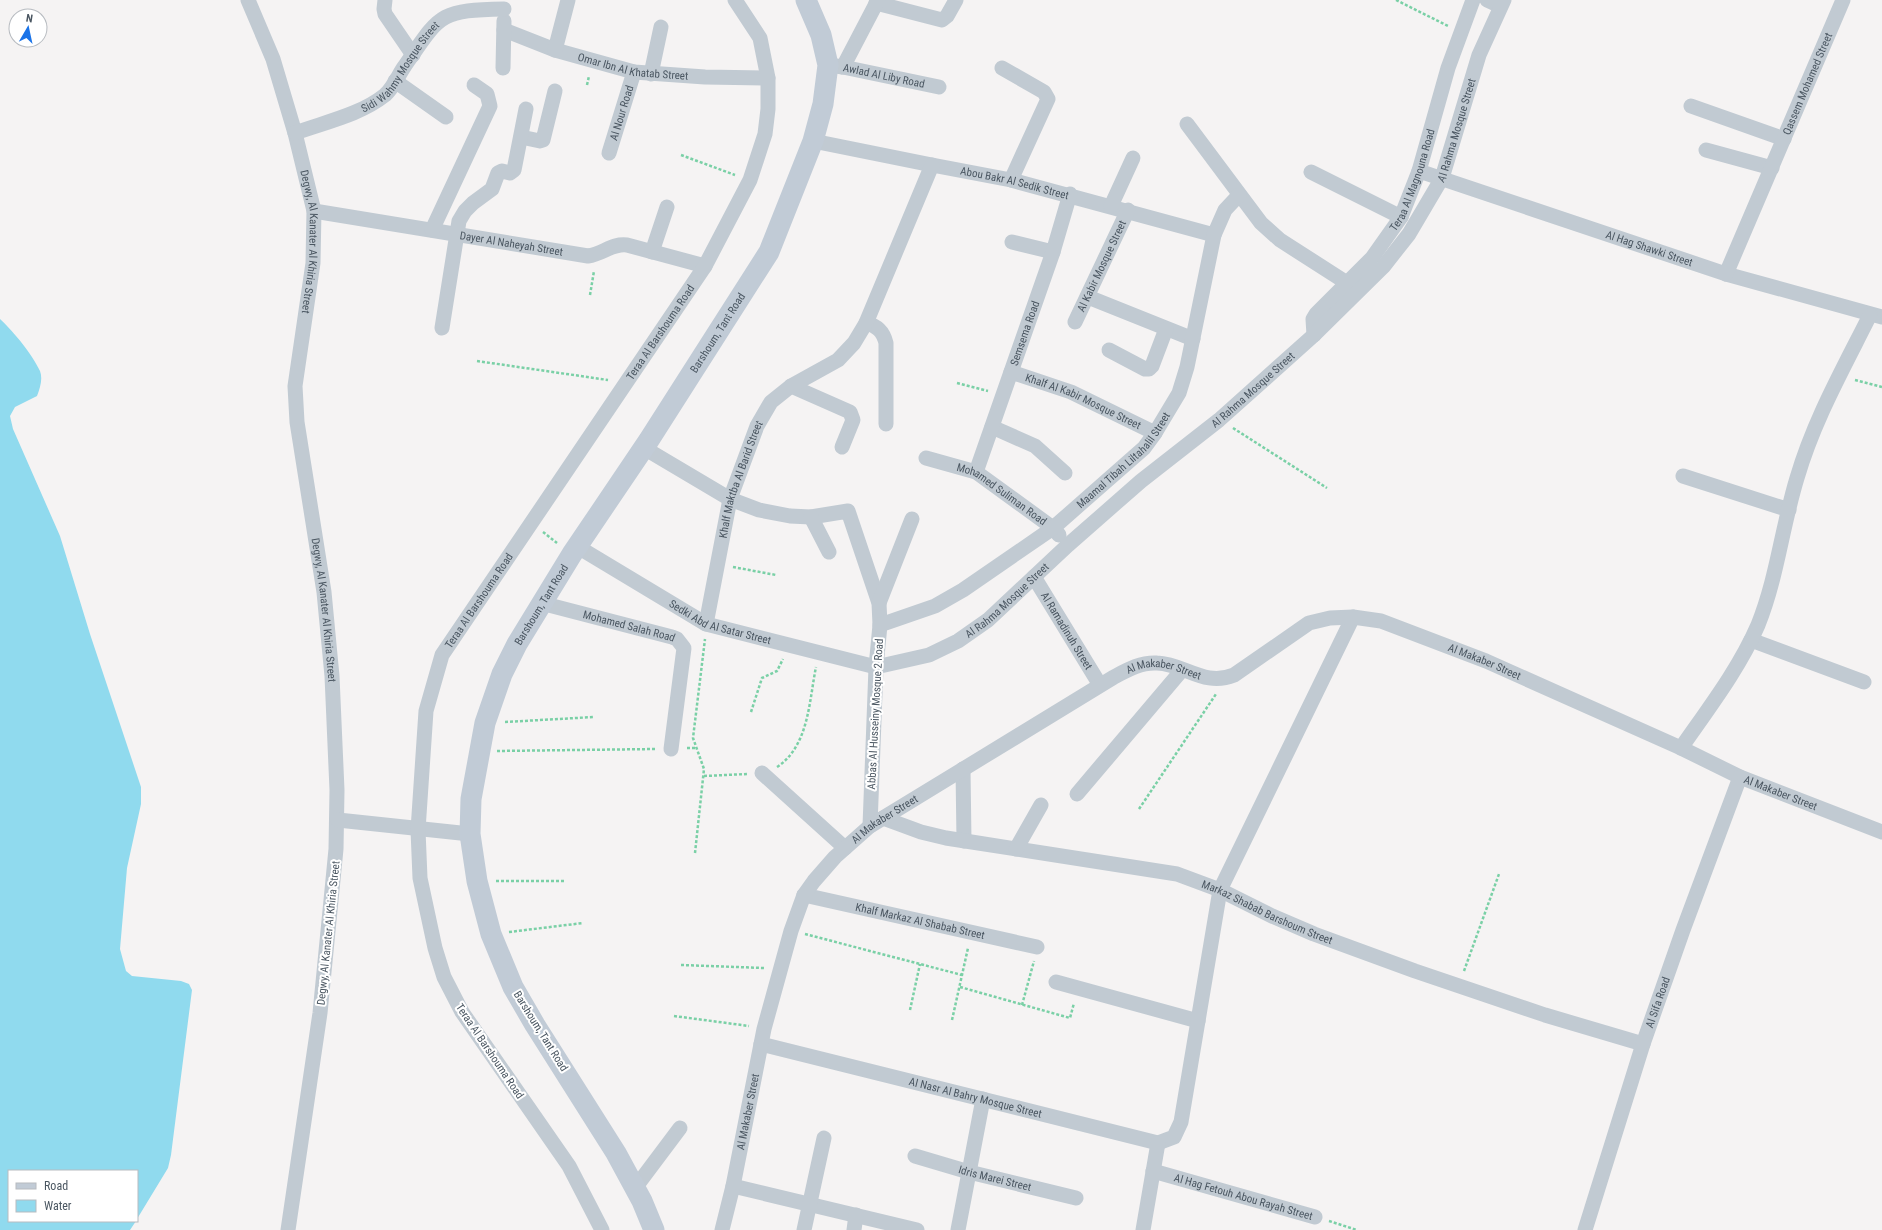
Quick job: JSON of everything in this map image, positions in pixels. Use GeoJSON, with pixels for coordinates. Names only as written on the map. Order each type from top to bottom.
{"type":"FeatureCollection","features":[{"type":"Feature","properties":{"kind":"main road","name":"Barshoum, Tant Road"},"geometry":{"type":"LineString","coordinates":[[654,1230],[635,1188],[616,1153],[535,1025],[513,987],[491,934],[477,881],[470,834],[471,799],[485,723],[502,674],[517,644],[575,550],[644,448],[769,252],[813,141],[835,66],[806,0]]}},
{"type":"Feature","properties":{"kind":"street","name":"Degwy, Al Kanater Al Khiria Street"},"geometry":{"type":"LineString","coordinates":[[248,0],[273,58],[295,133],[314,211],[312,263],[295,386],[296,414],[300,449],[324,592],[332,676],[338,820],[320,1013],[288,1230]]}},
{"type":"Feature","properties":{"kind":"street"},"geometry":{"type":"LineString","coordinates":[[385,0],[385,14],[413,55]]}},
{"type":"Feature","properties":{"kind":"street"},"geometry":{"type":"LineString","coordinates":[[555,50],[568,0]]}},
{"type":"Feature","properties":{"kind":"street","name":"Teraa Al Barshouma Road"},"geometry":{"type":"LineString","coordinates":[[602,1230],[569,1166],[462,1012],[444,977],[435,948],[420,878],[418,830],[426,711],[442,655],[627,383],[704,266],[750,180],[765,134],[768,109],[768,78],[760,38],[735,0]]}},
{"type":"Feature","properties":{"kind":"street"},"geometry":{"type":"LineString","coordinates":[[835,66],[877,2],[938,20],[947,16],[956,0]]}},
{"type":"Feature","properties":{"kind":"street","name":"Teraa Al Magnouna Road"},"geometry":{"type":"LineString","coordinates":[[1314,335],[1313,319],[1316,314],[1347,283],[1378,262],[1401,217],[1419,171],[1448,68],[1473,0]]}},
{"type":"Feature","properties":{"kind":"street","name":"Qassem Mohamed Street"},"geometry":{"type":"LineString","coordinates":[[1726,274],[1843,0]]}},
{"type":"Feature","properties":{"kind":"street","name":"Al Rahma Mosque Street"},"geometry":{"type":"LineString","coordinates":[[876,667],[929,655],[958,641],[988,620],[1068,545],[1168,459],[1219,420],[1314,335],[1378,262],[1408,234],[1442,178],[1479,55],[1497,2]]}},
{"type":"Feature","properties":{"kind":"street","name":"Sidi Wahmy Mosque Street"},"geometry":{"type":"LineString","coordinates":[[295,133],[367,108],[386,93],[438,20],[452,13],[468,9],[504,4]]}},
{"type":"Feature","properties":{"kind":"street"},"geometry":{"type":"LineString","coordinates":[[504,4],[504,68]]}},
{"type":"Feature","properties":{"kind":"street"},"geometry":{"type":"LineString","coordinates":[[651,74],[660,27]]}},
{"type":"Feature","properties":{"kind":"street","name":"Omar Ibn Al Khatab Street"},"geometry":{"type":"LineString","coordinates":[[504,30],[555,50],[634,72],[651,74],[768,78]]}},
{"type":"Feature","properties":{"kind":"street","name":"Awlad Al Liby Road"},"geometry":{"type":"LineString","coordinates":[[835,66],[940,87]]}},
{"type":"Feature","properties":{"kind":"street"},"geometry":{"type":"LineString","coordinates":[[1002,68],[1044,92],[1048,99],[1011,180]]}},
{"type":"Feature","properties":{"kind":"street","name":"Al Nour Road"},"geometry":{"type":"LineString","coordinates":[[609,153],[634,72]]}},
{"type":"Feature","properties":{"kind":"street"},"geometry":{"type":"LineString","coordinates":[[395,81],[446,117]]}},
{"type":"Feature","properties":{"kind":"street"},"geometry":{"type":"LineString","coordinates":[[432,230],[490,106],[487,94],[474,85]]}},
{"type":"Feature","properties":{"kind":"street"},"geometry":{"type":"LineString","coordinates":[[520,137],[540,142],[543,140],[555,91]]}},
{"type":"Feature","properties":{"kind":"street"},"geometry":{"type":"LineString","coordinates":[[1691,106],[1784,139]]}},
{"type":"Feature","properties":{"kind":"street"},"geometry":{"type":"LineString","coordinates":[[442,328],[459,221],[473,202],[492,189],[498,173],[513,171],[526,109]]}},
{"type":"Feature","properties":{"kind":"street"},"geometry":{"type":"LineString","coordinates":[[1187,124],[1261,223],[1280,240],[1347,283]]}},
{"type":"Feature","properties":{"kind":"street","name":"Abou Bakr Al Sedik Street"},"geometry":{"type":"LineString","coordinates":[[813,141],[932,166],[1011,180],[1070,194],[1214,235]]}},
{"type":"Feature","properties":{"kind":"street"},"geometry":{"type":"LineString","coordinates":[[1706,150],[1772,168]]}},
{"type":"Feature","properties":{"kind":"street"},"geometry":{"type":"LineString","coordinates":[[1111,206],[1134,158]]}},
{"type":"Feature","properties":{"kind":"street","name":"Khalf Maktba Al Barid Street"},"geometry":{"type":"LineString","coordinates":[[706,624],[730,499],[758,426],[771,402],[791,386],[838,360],[854,343],[866,323],[932,166]]}},
{"type":"Feature","properties":{"kind":"street","name":"Al Hag Shawki Street"},"geometry":{"type":"LineString","coordinates":[[1419,171],[1726,274],[1876,316]]}},
{"type":"Feature","properties":{"kind":"street"},"geometry":{"type":"LineString","coordinates":[[1311,172],[1401,217]]}},
{"type":"Feature","properties":{"kind":"street","name":"Semsema Road"},"geometry":{"type":"LineString","coordinates":[[976,472],[1053,252],[1070,194]]}},
{"type":"Feature","properties":{"kind":"street","name":"Maamal Tibah Liltahalil Street"},"geometry":{"type":"LineString","coordinates":[[880,625],[935,606],[963,590],[1053,528],[1144,448],[1155,433],[1179,393],[1193,339],[1214,235],[1225,210],[1239,195]]}},
{"type":"Feature","properties":{"kind":"street"},"geometry":{"type":"LineString","coordinates":[[652,252],[667,208]]}},
{"type":"Feature","properties":{"kind":"street","name":"Al Kabir Mosque Street"},"geometry":{"type":"LineString","coordinates":[[1075,322],[1128,210]]}},
{"type":"Feature","properties":{"kind":"street","name":"Dayer Al Naheyah Street"},"geometry":{"type":"LineString","coordinates":[[314,211],[588,256],[597,255]]}},
{"type":"Feature","properties":{"kind":"street"},"geometry":{"type":"LineString","coordinates":[[1012,242],[1053,252]]}},
{"type":"Feature","properties":{"kind":"street"},"geometry":{"type":"LineString","coordinates":[[597,255],[615,245],[621,244],[704,266]]}},
{"type":"Feature","properties":{"kind":"street"},"geometry":{"type":"LineString","coordinates":[[1088,297],[1193,339]]}},
{"type":"Feature","properties":{"kind":"street"},"geometry":{"type":"LineString","coordinates":[[1681,748],[1730,676],[1751,640],[1758,624],[1775,571],[1796,479],[1811,436],[1839,376],[1876,316]]}},
{"type":"Feature","properties":{"kind":"street"},"geometry":{"type":"LineString","coordinates":[[866,323],[877,327],[886,343],[886,424]]}},
{"type":"Feature","properties":{"kind":"street"},"geometry":{"type":"LineString","coordinates":[[1109,350],[1145,369],[1149,369],[1152,366],[1166,329]]}},
{"type":"Feature","properties":{"kind":"street","name":"Khalf Al Kabir Mosque Street"},"geometry":{"type":"LineString","coordinates":[[1011,372],[1071,392],[1155,433]]}},
{"type":"Feature","properties":{"kind":"street"},"geometry":{"type":"LineString","coordinates":[[791,386],[850,412],[853,420],[842,447]]}},
{"type":"Feature","properties":{"kind":"street"},"geometry":{"type":"LineString","coordinates":[[992,427],[1034,446],[1065,473]]}},
{"type":"Feature","properties":{"kind":"street"},"geometry":{"type":"LineString","coordinates":[[644,448],[744,506],[775,514],[811,517],[829,552]]}},
{"type":"Feature","properties":{"kind":"street","name":"Mohamed Suliman Road"},"geometry":{"type":"LineString","coordinates":[[926,458],[976,472],[1053,528],[1068,545]]}},
{"type":"Feature","properties":{"kind":"street"},"geometry":{"type":"LineString","coordinates":[[1683,476],[1789,510]]}},
{"type":"Feature","properties":{"kind":"street","name":"Abbas Al Husseiny Mosque 2 Road"},"geometry":{"type":"LineString","coordinates":[[811,517],[847,510],[879,602],[880,625],[876,667],[870,826]]}},
{"type":"Feature","properties":{"kind":"street","name":"Abbas Al Husseiny Mosque 2 Road"},"geometry":{"type":"LineString","coordinates":[[879,602],[912,519]]}},
{"type":"Feature","properties":{"kind":"street","name":"Sedki Abd Al Satar Street"},"geometry":{"type":"LineString","coordinates":[[575,550],[706,624],[876,667]]}},
{"type":"Feature","properties":{"kind":"street","name":"Al Ramadinuh Street"},"geometry":{"type":"LineString","coordinates":[[1034,577],[1100,685]]}},
{"type":"Feature","properties":{"kind":"street","name":"Mohamed Salah Road"},"geometry":{"type":"LineString","coordinates":[[541,603],[672,637],[681,643],[684,648],[671,748]]}},
{"type":"Feature","properties":{"kind":"street"},"geometry":{"type":"LineString","coordinates":[[1143,1230],[1158,1143],[1174,1137],[1181,1122],[1220,890],[1353,617]]}},
{"type":"Feature","properties":{"kind":"street","name":"Al Makaber Street"},"geometry":{"type":"LineString","coordinates":[[722,1230],[733,1186],[760,1044],[779,968],[804,895],[821,873],[845,848],[870,826],[1100,685],[1129,669],[1143,664],[1158,663],[1204,678],[1227,678],[1234,675],[1309,623],[1330,618],[1353,617],[1381,621],[1479,658],[1681,748],[1740,777],[1881,830]]}},
{"type":"Feature","properties":{"kind":"street"},"geometry":{"type":"LineString","coordinates":[[1751,640],[1864,682]]}},
{"type":"Feature","properties":{"kind":"street"},"geometry":{"type":"LineString","coordinates":[[1077,794],[1182,670]]}},
{"type":"Feature","properties":{"kind":"street"},"geometry":{"type":"LineString","coordinates":[[963,769],[964,841]]}},
{"type":"Feature","properties":{"kind":"street"},"geometry":{"type":"LineString","coordinates":[[762,773],[845,848]]}},
{"type":"Feature","properties":{"kind":"street","name":"Al Sifa Road"},"geometry":{"type":"LineString","coordinates":[[1586,1230],[1643,1044],[1683,930],[1740,777]]}},
{"type":"Feature","properties":{"kind":"street"},"geometry":{"type":"LineString","coordinates":[[1016,849],[1042,805]]}},
{"type":"Feature","properties":{"kind":"street","name":"Markaz Shabab Barshoum Street"},"geometry":{"type":"LineString","coordinates":[[883,818],[921,832],[964,841],[1177,874],[1220,890],[1272,916],[1314,934],[1545,1015],[1643,1044]]}},
{"type":"Feature","properties":{"kind":"street"},"geometry":{"type":"LineString","coordinates":[[338,820],[418,830],[470,834]]}},
{"type":"Feature","properties":{"kind":"street","name":"Khalf Markaz Al Shabab Street"},"geometry":{"type":"LineString","coordinates":[[804,895],[1036,947]]}},
{"type":"Feature","properties":{"kind":"street"},"geometry":{"type":"LineString","coordinates":[[1056,982],[1079,990],[1198,1020]]}},
{"type":"Feature","properties":{"kind":"street","name":"Al Nasr Al Bahry Mosque Street"},"geometry":{"type":"LineString","coordinates":[[760,1044],[1158,1143]]}},
{"type":"Feature","properties":{"kind":"street"},"geometry":{"type":"LineString","coordinates":[[958,1230],[983,1099]]}},
{"type":"Feature","properties":{"kind":"street"},"geometry":{"type":"LineString","coordinates":[[635,1188],[680,1128]]}},
{"type":"Feature","properties":{"kind":"street"},"geometry":{"type":"LineString","coordinates":[[804,1230],[824,1138]]}},
{"type":"Feature","properties":{"kind":"street","name":"Idris Marei Street"},"geometry":{"type":"LineString","coordinates":[[915,1156],[969,1172],[1076,1198]]}},
{"type":"Feature","properties":{"kind":"street","name":"Al Hag Fetouh Abou Rayah Street"},"geometry":{"type":"LineString","coordinates":[[1153,1171],[1315,1217]]}},
{"type":"Feature","properties":{"kind":"street"},"geometry":{"type":"LineString","coordinates":[[733,1186],[809,1203],[910,1229]]}},
{"type":"Feature","properties":{"kind":"street"},"geometry":{"type":"LineString","coordinates":[[854,1230],[856,1215]]}},
{"type":"Feature","properties":{"kind":"path"},"geometry":{"type":"LineString","coordinates":[[1396,0],[1461,32]]}},
{"type":"Feature","properties":{"kind":"path"},"geometry":{"type":"LineString","coordinates":[[681,155],[750,180]]}},
{"type":"Feature","properties":{"kind":"path"},"geometry":{"type":"LineString","coordinates":[[590,295],[597,255]]}},
{"type":"Feature","properties":{"kind":"path"},"geometry":{"type":"LineString","coordinates":[[477,361],[627,383]]}},
{"type":"Feature","properties":{"kind":"path"},"geometry":{"type":"LineString","coordinates":[[1839,376],[1882,387]]}},
{"type":"Feature","properties":{"kind":"path"},"geometry":{"type":"LineString","coordinates":[[957,383],[1002,395]]}},
{"type":"Feature","properties":{"kind":"path"},"geometry":{"type":"LineString","coordinates":[[1219,420],[1327,488]]}},
{"type":"Feature","properties":{"kind":"path"},"geometry":{"type":"LineString","coordinates":[[532,524],[575,550]]}},
{"type":"Feature","properties":{"kind":"path"},"geometry":{"type":"LineString","coordinates":[[718,565],[776,575]]}},
{"type":"Feature","properties":{"kind":"path"},"geometry":{"type":"LineString","coordinates":[[695,853],[704,769],[693,738],[706,624]]}},
{"type":"Feature","properties":{"kind":"path"},"geometry":{"type":"LineString","coordinates":[[750,712],[762,678],[779,669],[786,645]]}},
{"type":"Feature","properties":{"kind":"path"},"geometry":{"type":"LineString","coordinates":[[704,776],[762,773],[786,761],[802,736],[819,653]]}},
{"type":"Feature","properties":{"kind":"path"},"geometry":{"type":"LineString","coordinates":[[1139,809],[1227,678]]}},
{"type":"Feature","properties":{"kind":"path"},"geometry":{"type":"LineString","coordinates":[[485,723],[594,717]]}},
{"type":"Feature","properties":{"kind":"path"},"geometry":{"type":"LineString","coordinates":[[479,751],[697,748]]}},
{"type":"Feature","properties":{"kind":"path"},"geometry":{"type":"LineString","coordinates":[[1459,986],[1499,874]]}},
{"type":"Feature","properties":{"kind":"path"},"geometry":{"type":"LineString","coordinates":[[477,881],[566,881]]}},
{"type":"Feature","properties":{"kind":"path"},"geometry":{"type":"LineString","coordinates":[[491,934],[583,923]]}},
{"type":"Feature","properties":{"kind":"path"},"geometry":{"type":"LineString","coordinates":[[791,931],[962,975]]}},
{"type":"Feature","properties":{"kind":"path"},"geometry":{"type":"LineString","coordinates":[[952,1020],[972,932]]}},
{"type":"Feature","properties":{"kind":"path"},"geometry":{"type":"LineString","coordinates":[[1022,1005],[1036,947]]}},
{"type":"Feature","properties":{"kind":"path"},"geometry":{"type":"LineString","coordinates":[[910,1010],[920,964]]}},
{"type":"Feature","properties":{"kind":"path"},"geometry":{"type":"LineString","coordinates":[[681,965],[779,968]]}},
{"type":"Feature","properties":{"kind":"path"},"geometry":{"type":"LineString","coordinates":[[960,986],[1070,1018],[1079,990]]}},
{"type":"Feature","properties":{"kind":"path"},"geometry":{"type":"LineString","coordinates":[[674,1016],[764,1028]]}},
{"type":"Feature","properties":{"kind":"path","name":"Al Hag Fetouh Abou Rayah Street"},"geometry":{"type":"LineString","coordinates":[[1315,1217],[1357,1230]]}},
{"type":"Feature","properties":{"kind":"water"},"geometry":{"type":"Polygon","coordinates":[[[0,319],[22,344],[41,374],[40,387],[37,396],[15,407],[10,416],[13,429],[60,536],[90,634],[141,787],[141,804],[127,868],[120,949],[126,971],[132,976],[181,981],[189,984],[192,990],[171,1155],[168,1168],[138,1217],[138,1170],[8,1170],[8,1222],[135,1222],[130,1230],[0,1230],[0,319]]]}}]}
